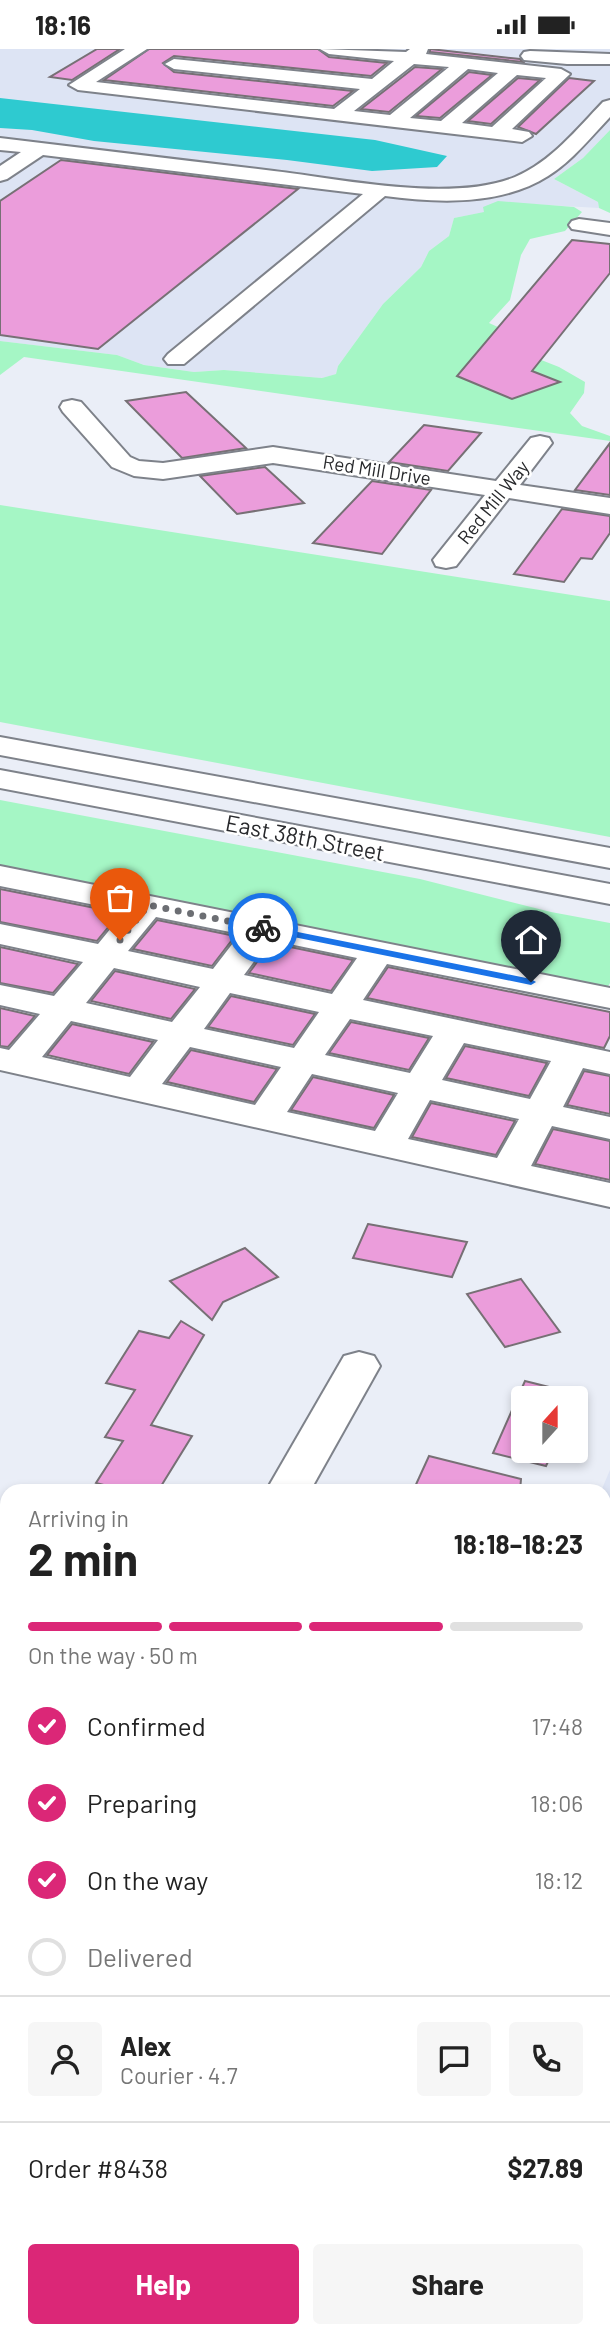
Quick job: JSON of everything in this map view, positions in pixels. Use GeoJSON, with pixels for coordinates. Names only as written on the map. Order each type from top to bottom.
{"type":"FeatureCollection","features":[{"type":"Feature","properties":{"kind":"street"},"geometry":{"type":"LineString","coordinates":[[138,49],[78,85],[529,136]]}},
{"type":"Feature","properties":{"kind":"street"},"geometry":{"type":"LineString","coordinates":[[330,49],[465,56],[610,59]]}},
{"type":"Feature","properties":{"kind":"street"},"geometry":{"type":"LineString","coordinates":[[376,85],[168,67],[199,50],[393,71]]}},
{"type":"Feature","properties":{"kind":"street"},"geometry":{"type":"LineString","coordinates":[[338,115],[416,53]]}},
{"type":"Feature","properties":{"kind":"street"},"geometry":{"type":"LineString","coordinates":[[465,56],[513,69],[561,74],[496,133]]}},
{"type":"Feature","properties":{"kind":"street"},"geometry":{"type":"LineString","coordinates":[[394,121],[465,56]]}},
{"type":"Feature","properties":{"kind":"street"},"geometry":{"type":"LineString","coordinates":[[446,127],[513,69]]}},
{"type":"Feature","properties":{"kind":"street"},"geometry":{"type":"LineString","coordinates":[[131,91],[153,77],[357,100]]}},
{"type":"Feature","properties":{"kind":"street"},"geometry":{"type":"LineString","coordinates":[[0,144],[415,194],[466,193],[505,187],[526,180],[554,161],[610,106]]}},
{"type":"Feature","properties":{"kind":"street"},"geometry":{"type":"LineString","coordinates":[[0,175],[41,148]]}},
{"type":"Feature","properties":{"kind":"street"},"geometry":{"type":"LineString","coordinates":[[176,359],[380,190]]}},
{"type":"Feature","properties":{"kind":"street"},"geometry":{"type":"LineString","coordinates":[[579,225],[610,229]]}},
{"type":"Feature","properties":{"kind":"street","name":"Red Mill Drive"},"geometry":{"type":"LineString","coordinates":[[72,407],[121,462],[143,469],[163,471],[273,455],[610,506]]}},
{"type":"Feature","properties":{"kind":"street","name":"Red Mill Way"},"geometry":{"type":"LineString","coordinates":[[446,560],[540,443]]}},
{"type":"Feature","properties":{"kind":"street","name":"East 38th Street"},"geometry":{"type":"LineString","coordinates":[[0,746],[610,858]]}},
{"type":"Feature","properties":{"kind":"street","name":"East 38th Street"},"geometry":{"type":"LineString","coordinates":[[0,779],[610,894]]}},
{"type":"Feature","properties":{"kind":"street"},"geometry":{"type":"LineString","coordinates":[[0,876],[610,998]]}},
{"type":"Feature","properties":{"kind":"street"},"geometry":{"type":"LineString","coordinates":[[44,884],[0,934],[463,1032],[599,1058]]}},
{"type":"Feature","properties":{"kind":"street"},"geometry":{"type":"LineString","coordinates":[[9,1061],[63,1009],[148,905]]}},
{"type":"Feature","properties":{"kind":"street"},"geometry":{"type":"LineString","coordinates":[[139,1090],[262,928]]}},
{"type":"Feature","properties":{"kind":"street"},"geometry":{"type":"LineString","coordinates":[[264,1118],[379,951]]}},
{"type":"Feature","properties":{"kind":"street"},"geometry":{"type":"LineString","coordinates":[[385,1145],[421,1087],[504,977]]}},
{"type":"Feature","properties":{"kind":"street"},"geometry":{"type":"LineString","coordinates":[[0,995],[610,1128]]}},
{"type":"Feature","properties":{"kind":"street"},"geometry":{"type":"LineString","coordinates":[[508,1173],[541,1112],[599,1058]]}},
{"type":"Feature","properties":{"kind":"street"},"geometry":{"type":"LineString","coordinates":[[9,1061],[610,1195]]}},
{"type":"Feature","properties":{"kind":"street"},"geometry":{"type":"LineString","coordinates":[[292,1484],[359,1366]]}},
{"type":"Feature","properties":{"kind":"shaded area"},"geometry":{"type":"Polygon","coordinates":[[[0,49],[610,49],[610,130],[583,158],[554,179],[598,202],[599,208],[529,204],[454,218],[449,236],[429,251],[421,267],[383,304],[338,366],[336,374],[322,378],[224,370],[194,372],[144,365],[117,355],[0,341],[0,49]]]}},
{"type":"Feature","properties":{"kind":"shaded area"},"geometry":{"type":"Polygon","coordinates":[[[610,1470],[610,1484],[604,1484],[610,1470]]]}},
{"type":"Feature","properties":{"kind":"green space"},"geometry":{"type":"Polygon","coordinates":[[[610,130],[610,213],[599,208],[598,202],[554,179],[583,158],[610,130]]]}},
{"type":"Feature","properties":{"kind":"green space"},"geometry":{"type":"Polygon","coordinates":[[[498,201],[574,207],[582,212],[565,231],[530,239],[521,255],[510,300],[489,323],[518,336],[526,354],[559,367],[585,382],[584,393],[570,413],[582,426],[610,436],[610,441],[24,357],[0,375],[0,341],[117,355],[144,365],[194,372],[224,370],[322,378],[336,374],[338,366],[383,304],[421,267],[429,251],[449,236],[454,218],[484,212],[483,207],[498,201]]]}},
{"type":"Feature","properties":{"kind":"green space"},"geometry":{"type":"Polygon","coordinates":[[[0,505],[610,601],[610,837],[0,722],[0,505]]]}},
{"type":"Feature","properties":{"kind":"green space"},"geometry":{"type":"Polygon","coordinates":[[[0,800],[420,879],[551,912],[610,923],[610,983],[606,990],[0,868],[0,800]]]}},
{"type":"Feature","properties":{"kind":"water"},"geometry":{"type":"Polygon","coordinates":[[[0,98],[375,140],[447,156],[437,167],[372,171],[94,141],[32,130],[0,128],[0,98]]]}},
{"type":"Feature","properties":{"kind":"building"},"geometry":{"type":"Polygon","coordinates":[[[97,49],[120,49],[72,80],[50,77],[97,49]]]}},
{"type":"Feature","properties":{"kind":"building"},"geometry":{"type":"Polygon","coordinates":[[[149,49],[318,49],[329,57],[387,63],[371,76],[174,56],[163,63],[174,72],[353,91],[333,106],[104,80],[149,49]]]}},
{"type":"Feature","properties":{"kind":"building"},"geometry":{"type":"Polygon","coordinates":[[[430,49],[520,59],[523,62],[430,52],[430,49]]]}},
{"type":"Feature","properties":{"kind":"building"},"geometry":{"type":"Polygon","coordinates":[[[415,67],[442,69],[389,112],[361,109],[415,67]]]}},
{"type":"Feature","properties":{"kind":"building"},"geometry":{"type":"Polygon","coordinates":[[[469,72],[492,75],[440,118],[416,116],[469,72]]]}},
{"type":"Feature","properties":{"kind":"building"},"geometry":{"type":"Polygon","coordinates":[[[518,78],[540,80],[491,124],[468,121],[518,78]]]}},
{"type":"Feature","properties":{"kind":"building"},"geometry":{"type":"Polygon","coordinates":[[[569,78],[594,81],[536,134],[518,127],[569,78]]]}},
{"type":"Feature","properties":{"kind":"building"},"geometry":{"type":"Polygon","coordinates":[[[61,160],[298,189],[98,349],[0,335],[0,201],[61,160]]]}},
{"type":"Feature","properties":{"kind":"building"},"geometry":{"type":"Polygon","coordinates":[[[572,240],[610,244],[610,273],[532,371],[560,382],[512,399],[457,376],[572,240]]]}},
{"type":"Feature","properties":{"kind":"building"},"geometry":{"type":"Polygon","coordinates":[[[186,392],[246,448],[182,458],[126,401],[186,392]]]}},
{"type":"Feature","properties":{"kind":"building"},"geometry":{"type":"Polygon","coordinates":[[[424,425],[481,433],[448,471],[389,462],[424,425]]]}},
{"type":"Feature","properties":{"kind":"building"},"geometry":{"type":"Polygon","coordinates":[[[610,443],[610,495],[575,490],[610,443]]]}},
{"type":"Feature","properties":{"kind":"building"},"geometry":{"type":"Polygon","coordinates":[[[265,467],[304,503],[237,514],[200,476],[265,467]]]}},
{"type":"Feature","properties":{"kind":"building"},"geometry":{"type":"Polygon","coordinates":[[[372,481],[431,490],[382,554],[313,543],[372,481]]]}},
{"type":"Feature","properties":{"kind":"building"},"geometry":{"type":"Polygon","coordinates":[[[562,509],[610,516],[610,533],[592,559],[581,558],[564,582],[514,574],[562,509]]]}},
{"type":"Feature","properties":{"kind":"building"},"geometry":{"type":"Polygon","coordinates":[[[0,889],[120,913],[97,941],[0,922],[0,889]]]}},
{"type":"Feature","properties":{"kind":"building"},"geometry":{"type":"Polygon","coordinates":[[[157,920],[235,936],[212,966],[133,949],[157,920]]]}},
{"type":"Feature","properties":{"kind":"building"},"geometry":{"type":"Polygon","coordinates":[[[271,943],[353,960],[331,991],[249,973],[271,943]]]}},
{"type":"Feature","properties":{"kind":"building"},"geometry":{"type":"Polygon","coordinates":[[[0,947],[78,964],[53,993],[0,983],[0,947]]]}},
{"type":"Feature","properties":{"kind":"building"},"geometry":{"type":"Polygon","coordinates":[[[388,967],[610,1012],[610,1036],[604,1048],[367,998],[388,967]]]}},
{"type":"Feature","properties":{"kind":"building"},"geometry":{"type":"Polygon","coordinates":[[[115,971],[195,989],[171,1019],[91,1001],[115,971]]]}},
{"type":"Feature","properties":{"kind":"building"},"geometry":{"type":"Polygon","coordinates":[[[231,996],[315,1014],[293,1045],[208,1027],[231,996]]]}},
{"type":"Feature","properties":{"kind":"building"},"geometry":{"type":"Polygon","coordinates":[[[0,1008],[35,1016],[8,1047],[0,1046],[0,1008]]]}},
{"type":"Feature","properties":{"kind":"building"},"geometry":{"type":"Polygon","coordinates":[[[351,1022],[429,1038],[409,1070],[329,1053],[351,1022]]]}},
{"type":"Feature","properties":{"kind":"building"},"geometry":{"type":"Polygon","coordinates":[[[72,1024],[153,1042],[129,1074],[47,1055],[72,1024]]]}},
{"type":"Feature","properties":{"kind":"building"},"geometry":{"type":"Polygon","coordinates":[[[465,1046],[547,1063],[529,1096],[446,1078],[465,1046]]]}},
{"type":"Feature","properties":{"kind":"building"},"geometry":{"type":"Polygon","coordinates":[[[191,1050],[277,1069],[254,1102],[167,1082],[191,1050]]]}},
{"type":"Feature","properties":{"kind":"building"},"geometry":{"type":"Polygon","coordinates":[[[584,1071],[610,1076],[610,1114],[567,1105],[584,1071]]]}},
{"type":"Feature","properties":{"kind":"building"},"geometry":{"type":"Polygon","coordinates":[[[313,1077],[394,1095],[374,1128],[291,1110],[313,1077]]]}},
{"type":"Feature","properties":{"kind":"building"},"geometry":{"type":"Polygon","coordinates":[[[431,1103],[515,1121],[496,1155],[412,1137],[431,1103]]]}},
{"type":"Feature","properties":{"kind":"building"},"geometry":{"type":"Polygon","coordinates":[[[553,1129],[610,1141],[610,1180],[535,1164],[553,1129]]]}},
{"type":"Feature","properties":{"kind":"building"},"geometry":{"type":"Polygon","coordinates":[[[368,1224],[467,1242],[452,1277],[353,1258],[368,1224]]]}},
{"type":"Feature","properties":{"kind":"building"},"geometry":{"type":"Polygon","coordinates":[[[245,1248],[278,1277],[223,1302],[212,1320],[170,1281],[245,1248]]]}},
{"type":"Feature","properties":{"kind":"building"},"geometry":{"type":"Polygon","coordinates":[[[521,1279],[560,1332],[505,1347],[467,1294],[521,1279]]]}},
{"type":"Feature","properties":{"kind":"building"},"geometry":{"type":"Polygon","coordinates":[[[181,1321],[204,1335],[151,1425],[192,1436],[162,1484],[96,1483],[123,1441],[105,1437],[135,1390],[106,1383],[139,1331],[169,1338],[181,1321]]]}},
{"type":"Feature","properties":{"kind":"building"},"geometry":{"type":"Polygon","coordinates":[[[525,1381],[545,1386],[523,1386],[525,1381]]]}},
{"type":"Feature","properties":{"kind":"building"},"geometry":{"type":"Polygon","coordinates":[[[511,1412],[511,1457],[493,1453],[511,1412]]]}},
{"type":"Feature","properties":{"kind":"building"},"geometry":{"type":"Polygon","coordinates":[[[429,1456],[521,1479],[521,1484],[416,1484],[429,1456]]]}},
{"type":"Feature","properties":{"kind":"way so far"},"geometry":{"type":"LineString","coordinates":[[120,940],[148,905],[263,928]]}},
{"type":"Feature","properties":{"kind":"route"},"geometry":{"type":"LineString","coordinates":[[263,928],[531,982]]}}]}
